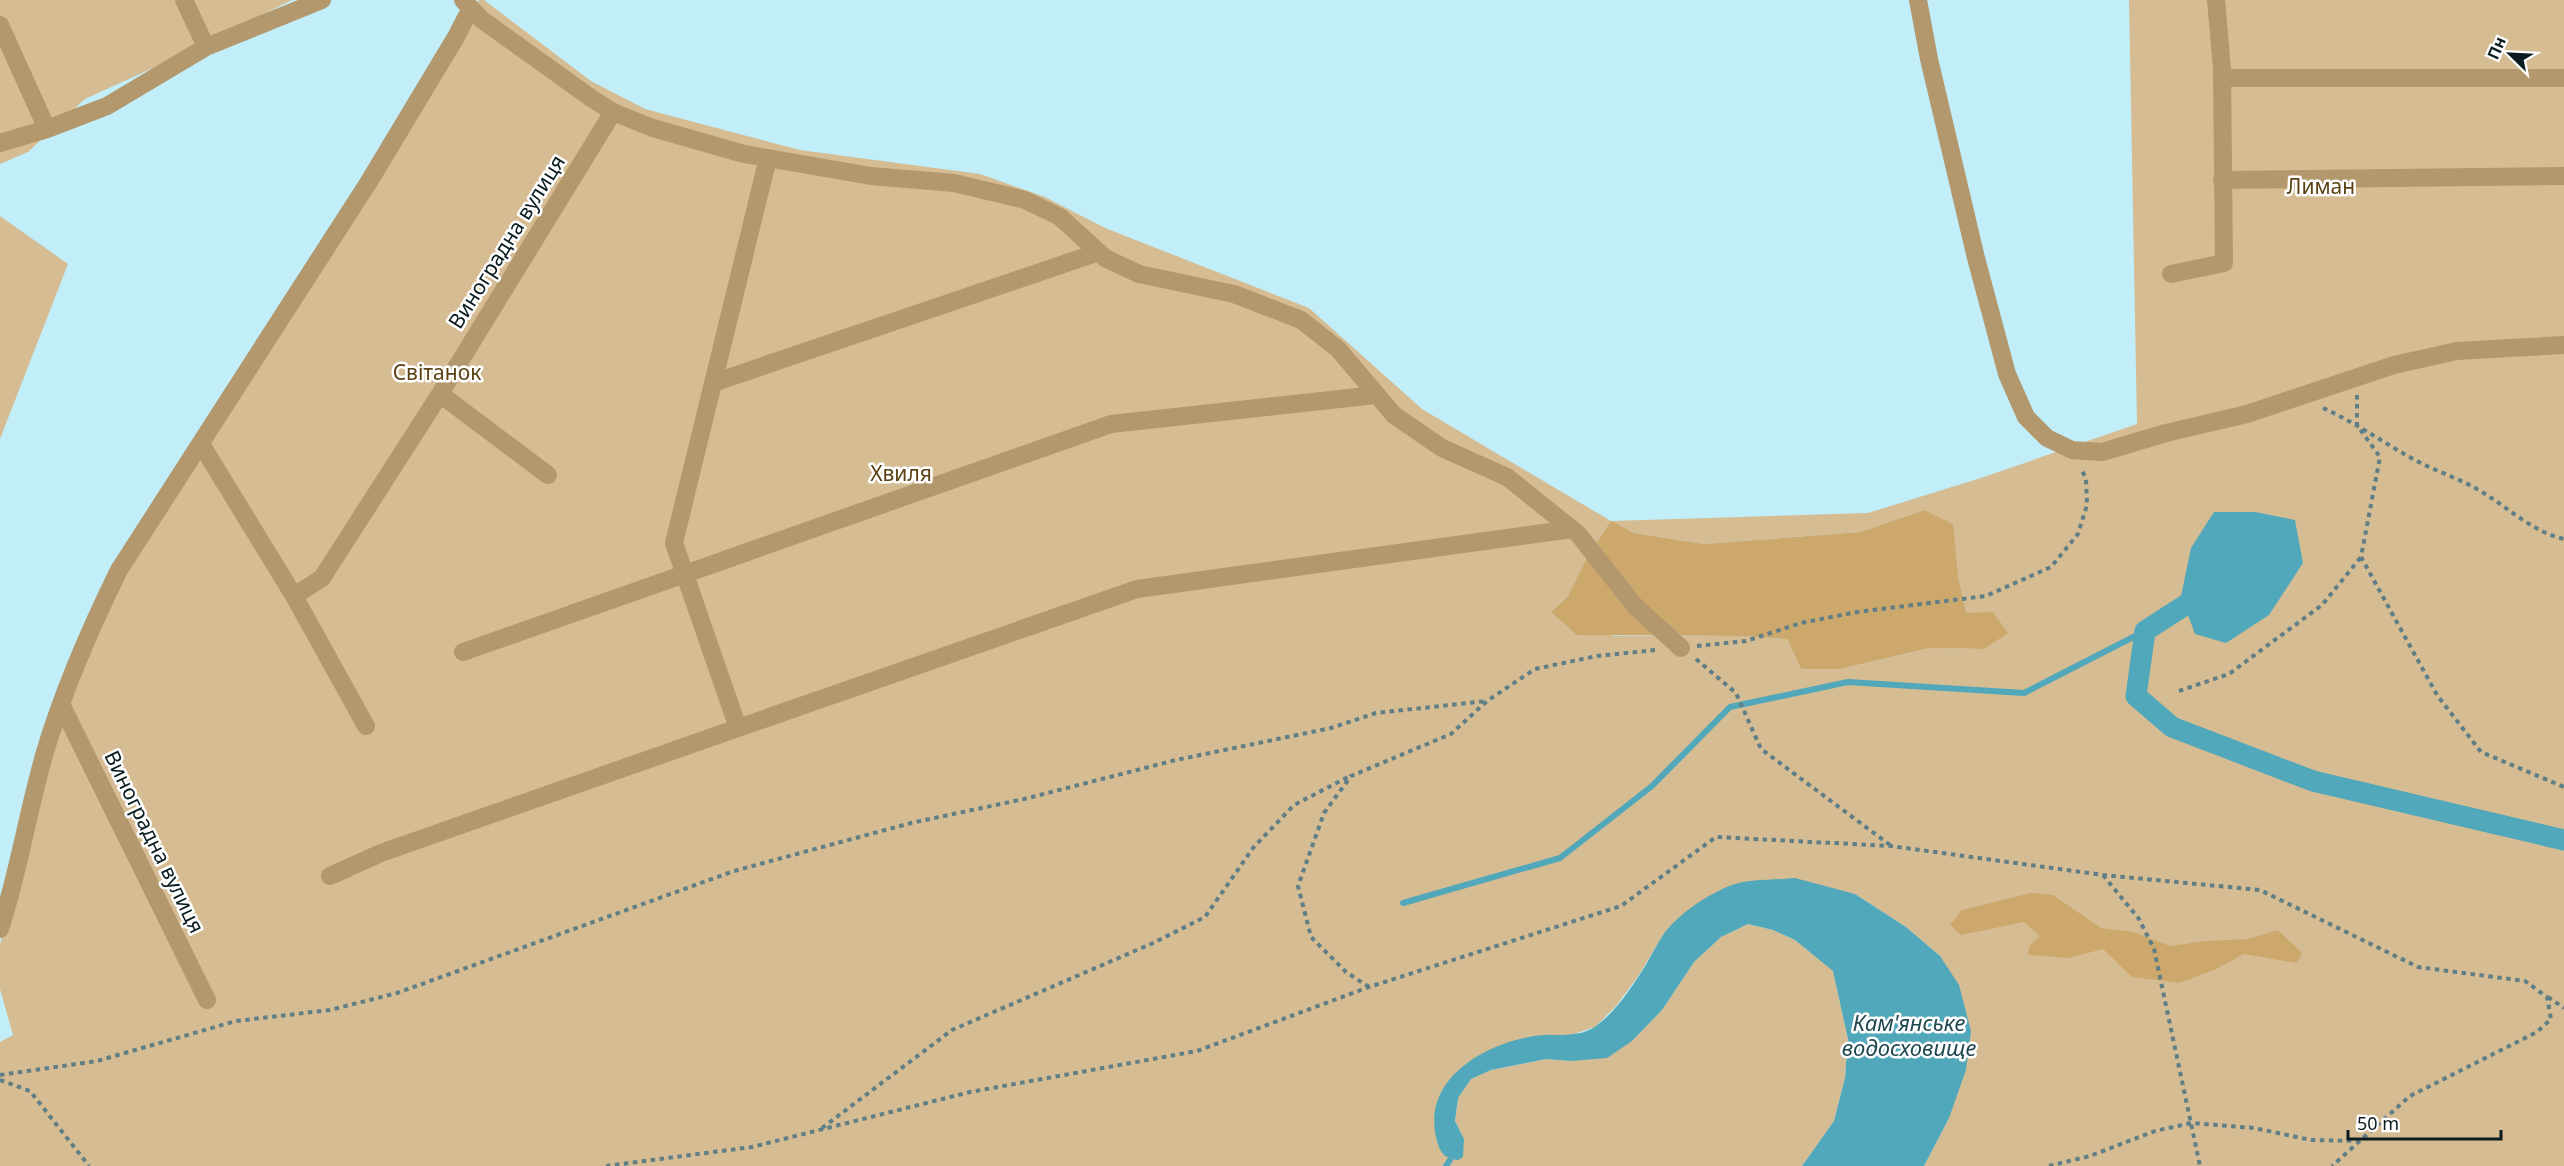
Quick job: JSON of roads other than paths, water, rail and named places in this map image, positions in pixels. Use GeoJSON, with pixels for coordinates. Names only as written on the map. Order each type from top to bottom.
{"type":"FeatureCollection","features":[{"type":"Feature","properties":{"kind":"street"},"geometry":{"type":"LineString","coordinates":[[184,0],[206,47]]}},
{"type":"Feature","properties":{"kind":"street"},"geometry":{"type":"LineString","coordinates":[[0,143],[46,129],[107,106],[206,47],[322,0]]}},
{"type":"Feature","properties":{"kind":"street"},"geometry":{"type":"LineString","coordinates":[[1918,0],[1929,59],[1976,258],[2007,374],[2026,417],[2047,438],[2072,450],[2102,452],[2166,433],[2247,414],[2394,365],[2457,351],[2564,345]]}},
{"type":"Feature","properties":{"kind":"street"},"geometry":{"type":"LineString","coordinates":[[2171,274],[2224,263],[2222,78],[2216,0]]}},
{"type":"Feature","properties":{"kind":"street"},"geometry":{"type":"LineString","coordinates":[[2,917],[45,753],[61,704],[87,634],[119,570],[370,180],[456,38],[467,4],[481,19],[540,63],[613,112],[652,128],[744,154],[871,176],[954,183],[1025,200],[1060,217],[1105,258],[1139,274],[1234,294],[1301,320],[1338,349],[1394,415],[1442,448],[1507,477],[1572,529],[1635,606],[1681,648]]}},
{"type":"Feature","properties":{"kind":"street"},"geometry":{"type":"LineString","coordinates":[[0,24],[46,129]]}},
{"type":"Feature","properties":{"kind":"street"},"geometry":{"type":"LineString","coordinates":[[2222,78],[2564,78]]}},
{"type":"Feature","properties":{"kind":"street","name":"Виноградна вулиця"},"geometry":{"type":"LineString","coordinates":[[294,596],[322,578],[440,394],[613,112]]}},
{"type":"Feature","properties":{"kind":"street"},"geometry":{"type":"LineString","coordinates":[[738,728],[674,543],[768,158]]}},
{"type":"Feature","properties":{"kind":"street"},"geometry":{"type":"LineString","coordinates":[[2222,180],[2564,177]]}},
{"type":"Feature","properties":{"kind":"street"},"geometry":{"type":"LineString","coordinates":[[713,383],[1099,252]]}},
{"type":"Feature","properties":{"kind":"street"},"geometry":{"type":"LineString","coordinates":[[440,394],[548,475]]}},
{"type":"Feature","properties":{"kind":"street"},"geometry":{"type":"LineString","coordinates":[[463,652],[1110,424],[1376,395]]}},
{"type":"Feature","properties":{"kind":"street"},"geometry":{"type":"LineString","coordinates":[[201,444],[294,596],[366,726]]}},
{"type":"Feature","properties":{"kind":"street"},"geometry":{"type":"LineString","coordinates":[[330,876],[392,849],[1137,589],[1572,529]]}},
{"type":"Feature","properties":{"kind":"street","name":"Виноградна вулиця"},"geometry":{"type":"LineString","coordinates":[[61,704],[207,999]]}},
{"type":"Feature","properties":{"kind":"water"},"geometry":{"type":"Polygon","coordinates":[[[2214,512],[2255,512],[2295,520],[2303,563],[2269,615],[2226,643],[2195,634],[2181,596],[2191,548],[2214,512]]]}},
{"type":"Feature","properties":{"kind":"water","name":"Кам'янське водосховище"},"geometry":{"type":"Polygon","coordinates":[[[1795,878],[1855,894],[1906,927],[1940,956],[1959,985],[1971,1031],[1966,1070],[1949,1118],[1924,1166],[1802,1166],[1834,1121],[1845,1078],[1848,1039],[1833,971],[1795,940],[1773,930],[1748,924],[1721,937],[1694,962],[1662,1010],[1632,1041],[1607,1058],[1571,1061],[1546,1059],[1491,1070],[1471,1079],[1458,1098],[1455,1121],[1464,1139],[1463,1157],[1458,1160],[1442,1153],[1436,1137],[1434,1116],[1439,1097],[1448,1081],[1462,1067],[1478,1056],[1515,1040],[1534,1036],[1582,1033],[1589,1030],[1604,1020],[1618,1005],[1669,927],[1694,906],[1713,894],[1739,883],[1795,878]]]}},
{"type":"Feature","properties":{"kind":"waterway"},"geometry":{"type":"LineString","coordinates":[[2207,591],[2145,631],[2136,696],[2172,727],[2313,781],[2564,840]]}},
{"type":"Feature","properties":{"kind":"waterway"},"geometry":{"type":"LineString","coordinates":[[1403,903],[1560,858],[1652,786],[1730,707],[1848,682],[2024,693],[2145,631]]}},
{"type":"Feature","properties":{"kind":"waterway"},"geometry":{"type":"LineString","coordinates":[[1446,1166],[1450,1160]]}},
{"type":"Feature","properties":{"kind":"park label","name":"Лиман"},"geometry":{"type":"Point","coordinates":[2321,187]}},
{"type":"Feature","properties":{"kind":"park label","name":"Світанок"},"geometry":{"type":"Point","coordinates":[437,373]}},
{"type":"Feature","properties":{"kind":"park label","name":"Хвиля"},"geometry":{"type":"Point","coordinates":[901,474]}}]}
